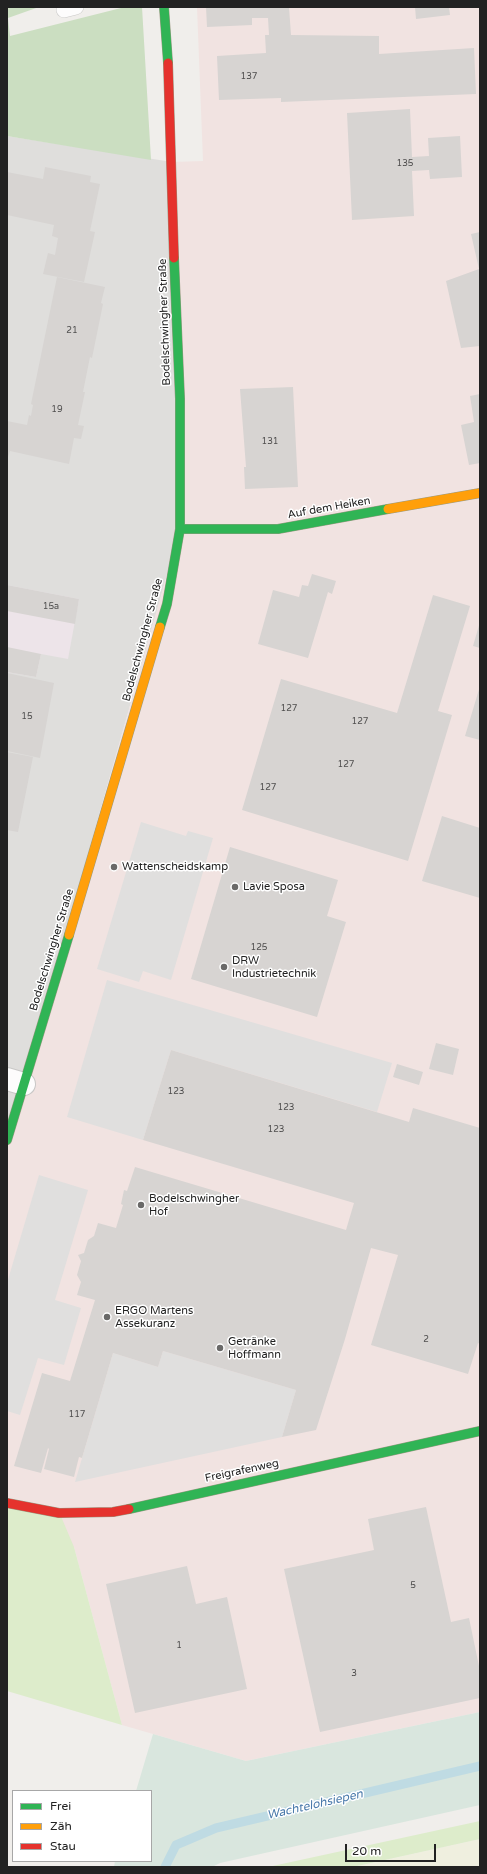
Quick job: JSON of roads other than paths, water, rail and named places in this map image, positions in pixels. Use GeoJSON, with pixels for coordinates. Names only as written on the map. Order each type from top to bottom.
{"type":"FeatureCollection","features":[{"type":"Feature","properties":{"kind":"street","name":"Bodelschwingher Straße"},"geometry":{"type":"LineString","coordinates":[[7,1140],[16,1082],[126,746],[167,604],[180,529],[180,399],[172,201],[170,92],[164,7]]}},
{"type":"Feature","properties":{"kind":"street","name":"Auf dem Heiken"},"geometry":{"type":"LineString","coordinates":[[180,529],[278,529],[480,493]]}},
{"type":"Feature","properties":{"kind":"street","name":"Freigrafenweg"},"geometry":{"type":"LineString","coordinates":[[7,1503],[59,1513],[113,1512],[480,1431]]}},
{"type":"Feature","properties":{"kind":"waterway","name":"Wachtelohsiepen"},"geometry":{"type":"LineString","coordinates":[[165,1867],[176,1845],[216,1828],[480,1766]]}},
{"type":"Feature","properties":{"kind":"place","name":"Wattenscheidskamp"},"geometry":{"type":"Point","coordinates":[114,867]}},
{"type":"Feature","properties":{"kind":"place","name":"Lavie Sposa"},"geometry":{"type":"Point","coordinates":[235,887]}},
{"type":"Feature","properties":{"kind":"place","name":"DRW Industrietechnik"},"geometry":{"type":"Point","coordinates":[224,967]}},
{"type":"Feature","properties":{"kind":"place","name":"Bodelschwingher Hof"},"geometry":{"type":"Point","coordinates":[141,1205]}},
{"type":"Feature","properties":{"kind":"place","name":"ERGO Martens Assekuranz"},"geometry":{"type":"Point","coordinates":[107,1317]}},
{"type":"Feature","properties":{"kind":"place","name":"Getränke Hoffmann"},"geometry":{"type":"Point","coordinates":[220,1348]}}]}
